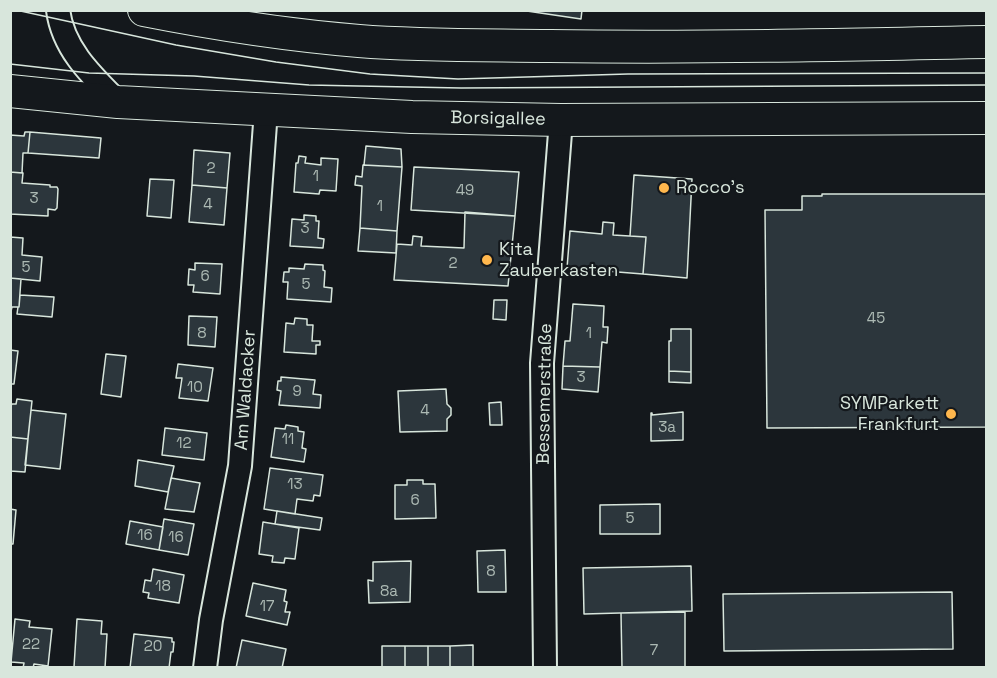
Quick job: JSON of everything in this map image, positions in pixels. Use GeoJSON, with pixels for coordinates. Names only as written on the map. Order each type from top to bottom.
{"type":"FeatureCollection","features":[{"type":"Feature","properties":{"kind":"main road"},"geometry":{"type":"LineString","coordinates":[[144,10],[269,31],[358,41],[428,45],[664,48],[987,42]]}},
{"type":"Feature","properties":{"kind":"main road","name":"Borsigallee"},"geometry":{"type":"LineString","coordinates":[[10,91],[118,102],[412,117],[561,120],[987,118]]}},
{"type":"Feature","properties":{"kind":"street"},"geometry":{"type":"LineString","coordinates":[[58,10],[63,32],[73,50],[89,73],[118,102]]}},
{"type":"Feature","properties":{"kind":"street"},"geometry":{"type":"LineString","coordinates":[[225,10],[358,41]]}},
{"type":"Feature","properties":{"kind":"street","name":"Am Waldacker"},"geometry":{"type":"LineString","coordinates":[[205,668],[211,620],[240,466],[266,110]]}},
{"type":"Feature","properties":{"kind":"street","name":"Bessemerstraße"},"geometry":{"type":"LineString","coordinates":[[545,668],[542,363],[561,120]]}},
{"type":"Feature","properties":{"kind":"building"},"geometry":{"type":"Polygon","coordinates":[[[520,10],[582,10],[581,19],[520,10]]]}},
{"type":"Feature","properties":{"kind":"building"},"geometry":{"type":"Polygon","coordinates":[[[25,132],[30,132],[28,153],[23,153],[22,173],[10,172],[10,135],[24,136],[25,132]]]}},
{"type":"Feature","properties":{"kind":"building"},"geometry":{"type":"Polygon","coordinates":[[[30,132],[101,138],[99,158],[28,153],[30,132]]]}},
{"type":"Feature","properties":{"kind":"building"},"geometry":{"type":"Polygon","coordinates":[[[366,146],[401,149],[402,167],[364,165],[366,146]]]}},
{"type":"Feature","properties":{"kind":"building"},"geometry":{"type":"Polygon","coordinates":[[[194,150],[230,153],[227,188],[192,185],[194,150]]]}},
{"type":"Feature","properties":{"kind":"building"},"geometry":{"type":"Polygon","coordinates":[[[299,156],[306,157],[305,163],[321,165],[321,158],[338,159],[336,191],[320,190],[319,194],[294,192],[296,163],[298,163],[299,156]]]}},
{"type":"Feature","properties":{"kind":"building"},"geometry":{"type":"Polygon","coordinates":[[[363,165],[402,167],[397,231],[360,228],[362,186],[355,185],[356,176],[362,177],[363,165]]]}},
{"type":"Feature","properties":{"kind":"building"},"geometry":{"type":"Polygon","coordinates":[[[414,167],[519,172],[515,216],[411,210],[414,167]]]}},
{"type":"Feature","properties":{"kind":"building"},"geometry":{"type":"Polygon","coordinates":[[[10,172],[23,173],[22,183],[57,187],[57,208],[48,209],[48,216],[10,214],[10,172]]]}},
{"type":"Feature","properties":{"kind":"building"},"geometry":{"type":"Polygon","coordinates":[[[634,175],[692,179],[687,278],[643,274],[646,237],[630,236],[634,175]]]}},
{"type":"Feature","properties":{"kind":"building"},"geometry":{"type":"Polygon","coordinates":[[[150,179],[174,180],[171,218],[147,216],[150,179]]]}},
{"type":"Feature","properties":{"kind":"building"},"geometry":{"type":"Polygon","coordinates":[[[192,185],[227,188],[224,225],[189,222],[192,185]]]}},
{"type":"Feature","properties":{"kind":"building"},"geometry":{"type":"Polygon","coordinates":[[[822,194],[986,194],[986,427],[767,428],[765,210],[802,210],[802,196],[822,196],[822,194]]]}},
{"type":"Feature","properties":{"kind":"building"},"geometry":{"type":"Polygon","coordinates":[[[465,212],[515,216],[508,286],[394,280],[397,244],[412,245],[413,236],[422,237],[421,246],[464,248],[465,212]]]}},
{"type":"Feature","properties":{"kind":"building"},"geometry":{"type":"Polygon","coordinates":[[[304,215],[316,216],[316,221],[319,221],[318,238],[324,239],[323,248],[290,246],[292,219],[304,220],[304,215]]]}},
{"type":"Feature","properties":{"kind":"building"},"geometry":{"type":"Polygon","coordinates":[[[603,222],[614,223],[613,235],[646,237],[643,274],[567,268],[570,231],[602,234],[603,222]]]}},
{"type":"Feature","properties":{"kind":"building"},"geometry":{"type":"Polygon","coordinates":[[[360,228],[397,231],[396,253],[358,251],[360,228]]]}},
{"type":"Feature","properties":{"kind":"building"},"geometry":{"type":"Polygon","coordinates":[[[10,237],[23,238],[22,255],[42,257],[40,281],[10,278],[10,237]]]}},
{"type":"Feature","properties":{"kind":"building"},"geometry":{"type":"Polygon","coordinates":[[[195,263],[222,264],[220,294],[193,292],[194,285],[188,285],[189,269],[195,270],[195,263]]]}},
{"type":"Feature","properties":{"kind":"building"},"geometry":{"type":"Polygon","coordinates":[[[305,264],[323,265],[324,287],[332,288],[331,302],[287,299],[288,282],[283,282],[284,272],[289,272],[289,268],[304,269],[305,264]]]}},
{"type":"Feature","properties":{"kind":"building"},"geometry":{"type":"Polygon","coordinates":[[[10,278],[21,279],[19,307],[12,307],[11,311],[10,278]]]}},
{"type":"Feature","properties":{"kind":"building"},"geometry":{"type":"Polygon","coordinates":[[[20,295],[54,297],[52,317],[17,314],[20,295]]]}},
{"type":"Feature","properties":{"kind":"building"},"geometry":{"type":"Polygon","coordinates":[[[494,300],[507,300],[506,320],[493,319],[494,300]]]}},
{"type":"Feature","properties":{"kind":"building"},"geometry":{"type":"Polygon","coordinates":[[[573,304],[604,306],[603,327],[608,327],[607,343],[602,342],[600,367],[563,366],[565,341],[570,341],[573,304]]]}},
{"type":"Feature","properties":{"kind":"building"},"geometry":{"type":"Polygon","coordinates":[[[189,316],[217,317],[215,347],[188,345],[189,316]]]}},
{"type":"Feature","properties":{"kind":"building"},"geometry":{"type":"Polygon","coordinates":[[[295,318],[307,319],[307,325],[313,325],[312,341],[320,341],[320,345],[316,345],[316,354],[284,352],[286,323],[294,324],[295,318]]]}},
{"type":"Feature","properties":{"kind":"building"},"geometry":{"type":"Polygon","coordinates":[[[671,329],[691,329],[691,372],[669,371],[671,329]]]}},
{"type":"Feature","properties":{"kind":"building"},"geometry":{"type":"Polygon","coordinates":[[[10,350],[18,351],[14,384],[10,384],[10,350]]]}},
{"type":"Feature","properties":{"kind":"building"},"geometry":{"type":"Polygon","coordinates":[[[106,354],[126,356],[121,397],[101,394],[106,354]]]}},
{"type":"Feature","properties":{"kind":"building"},"geometry":{"type":"Polygon","coordinates":[[[178,364],[213,368],[208,401],[179,398],[182,378],[176,378],[178,364]]]}},
{"type":"Feature","properties":{"kind":"building"},"geometry":{"type":"Polygon","coordinates":[[[563,366],[600,367],[598,392],[562,389],[563,366]]]}},
{"type":"Feature","properties":{"kind":"building"},"geometry":{"type":"Polygon","coordinates":[[[669,371],[691,372],[691,383],[669,382],[669,371]]]}},
{"type":"Feature","properties":{"kind":"building"},"geometry":{"type":"Polygon","coordinates":[[[281,377],[315,380],[313,394],[321,395],[320,408],[279,405],[281,391],[277,390],[281,377]]]}},
{"type":"Feature","properties":{"kind":"building"},"geometry":{"type":"Polygon","coordinates":[[[446,389],[447,404],[451,408],[451,415],[447,419],[447,431],[400,432],[398,391],[446,389]]]}},
{"type":"Feature","properties":{"kind":"building"},"geometry":{"type":"Polygon","coordinates":[[[17,399],[32,401],[28,439],[10,437],[10,407],[16,404],[17,399]]]}},
{"type":"Feature","properties":{"kind":"building"},"geometry":{"type":"Polygon","coordinates":[[[501,402],[502,425],[490,425],[489,403],[501,402]]]}},
{"type":"Feature","properties":{"kind":"building"},"geometry":{"type":"Polygon","coordinates":[[[31,410],[66,414],[60,469],[25,465],[31,410]]]}},
{"type":"Feature","properties":{"kind":"building"},"geometry":{"type":"Polygon","coordinates":[[[683,412],[683,440],[651,441],[651,413],[652,415],[683,412]]]}},
{"type":"Feature","properties":{"kind":"building"},"geometry":{"type":"Polygon","coordinates":[[[286,425],[298,427],[298,431],[304,432],[302,448],[306,449],[304,462],[271,457],[275,428],[285,429],[286,425]]]}},
{"type":"Feature","properties":{"kind":"building"},"geometry":{"type":"Polygon","coordinates":[[[165,428],[207,433],[204,460],[162,455],[165,428]]]}},
{"type":"Feature","properties":{"kind":"building"},"geometry":{"type":"Polygon","coordinates":[[[10,437],[28,439],[25,472],[10,471],[10,437]]]}},
{"type":"Feature","properties":{"kind":"building"},"geometry":{"type":"Polygon","coordinates":[[[138,460],[174,466],[168,492],[135,486],[138,460]]]}},
{"type":"Feature","properties":{"kind":"building"},"geometry":{"type":"Polygon","coordinates":[[[270,468],[323,475],[320,496],[314,495],[313,501],[297,499],[295,514],[264,509],[270,468]]]}},
{"type":"Feature","properties":{"kind":"building"},"geometry":{"type":"Polygon","coordinates":[[[171,478],[200,483],[194,512],[165,509],[171,478]]]}},
{"type":"Feature","properties":{"kind":"building"},"geometry":{"type":"Polygon","coordinates":[[[407,480],[423,480],[423,484],[435,484],[436,518],[395,519],[395,485],[407,485],[407,480]]]}},
{"type":"Feature","properties":{"kind":"building"},"geometry":{"type":"Polygon","coordinates":[[[660,504],[660,534],[600,534],[600,505],[660,504]]]}},
{"type":"Feature","properties":{"kind":"building"},"geometry":{"type":"Polygon","coordinates":[[[10,509],[16,510],[13,544],[10,544],[10,509]]]}},
{"type":"Feature","properties":{"kind":"building"},"geometry":{"type":"Polygon","coordinates":[[[277,511],[322,518],[320,530],[275,524],[277,511]]]}},
{"type":"Feature","properties":{"kind":"building"},"geometry":{"type":"Polygon","coordinates":[[[164,519],[194,524],[188,555],[159,550],[164,519]]]}},
{"type":"Feature","properties":{"kind":"building"},"geometry":{"type":"Polygon","coordinates":[[[130,521],[163,527],[159,550],[126,544],[130,521]]]}},
{"type":"Feature","properties":{"kind":"building"},"geometry":{"type":"Polygon","coordinates":[[[263,522],[299,528],[295,559],[285,558],[284,563],[272,562],[273,556],[259,554],[263,522]]]}},
{"type":"Feature","properties":{"kind":"building"},"geometry":{"type":"Polygon","coordinates":[[[505,550],[506,592],[478,592],[477,551],[505,550]]]}},
{"type":"Feature","properties":{"kind":"building"},"geometry":{"type":"Polygon","coordinates":[[[411,561],[410,602],[369,603],[368,580],[373,581],[373,562],[411,561]]]}},
{"type":"Feature","properties":{"kind":"building"},"geometry":{"type":"Polygon","coordinates":[[[691,566],[692,611],[584,614],[583,568],[691,566]]]}},
{"type":"Feature","properties":{"kind":"building"},"geometry":{"type":"Polygon","coordinates":[[[153,569],[184,575],[179,603],[148,598],[149,593],[143,592],[145,580],[151,581],[153,569]]]}},
{"type":"Feature","properties":{"kind":"building"},"geometry":{"type":"Polygon","coordinates":[[[253,583],[286,590],[285,612],[290,612],[287,625],[246,616],[253,583]]]}},
{"type":"Feature","properties":{"kind":"building"},"geometry":{"type":"Polygon","coordinates":[[[952,592],[953,649],[724,651],[723,594],[952,592]]]}},
{"type":"Feature","properties":{"kind":"building"},"geometry":{"type":"Polygon","coordinates":[[[685,612],[685,668],[622,668],[621,613],[685,612]]]}},
{"type":"Feature","properties":{"kind":"building"},"geometry":{"type":"Polygon","coordinates":[[[15,619],[30,621],[29,627],[52,629],[48,666],[34,664],[33,668],[23,668],[24,663],[11,662],[15,619]]]}},
{"type":"Feature","properties":{"kind":"building"},"geometry":{"type":"Polygon","coordinates":[[[77,619],[102,621],[101,634],[107,634],[105,668],[74,667],[77,619]]]}},
{"type":"Feature","properties":{"kind":"building"},"geometry":{"type":"Polygon","coordinates":[[[134,634],[172,638],[173,652],[171,652],[169,668],[130,668],[134,634]]]}},
{"type":"Feature","properties":{"kind":"building"},"geometry":{"type":"Polygon","coordinates":[[[242,640],[286,649],[282,668],[236,668],[242,640]]]}},
{"type":"Feature","properties":{"kind":"building"},"geometry":{"type":"Polygon","coordinates":[[[473,645],[473,668],[450,668],[450,646],[473,645]]]}},
{"type":"Feature","properties":{"kind":"building"},"geometry":{"type":"Polygon","coordinates":[[[382,646],[405,646],[405,668],[382,668],[382,646]]]}},
{"type":"Feature","properties":{"kind":"building"},"geometry":{"type":"Polygon","coordinates":[[[405,646],[428,646],[428,668],[405,668],[405,646]]]}},
{"type":"Feature","properties":{"kind":"building"},"geometry":{"type":"Polygon","coordinates":[[[428,646],[450,646],[450,668],[428,668],[428,646]]]}},
{"type":"Feature","properties":{"kind":"tram line"},"geometry":{"type":"LineString","coordinates":[[16,10],[176,45],[276,62],[370,74],[458,79],[628,74],[986,73]]}},
{"type":"Feature","properties":{"kind":"tram line"},"geometry":{"type":"LineString","coordinates":[[10,64],[89,73],[194,76],[309,85],[461,88],[986,85]]}},
{"type":"Feature","properties":{"kind":"place","name":"Rocco's"},"geometry":{"type":"Point","coordinates":[664,188]}},
{"type":"Feature","properties":{"kind":"place","name":"Kita Zauberkasten"},"geometry":{"type":"Point","coordinates":[487,260]}},
{"type":"Feature","properties":{"kind":"place","name":"SYMParkett Frankfurt"},"geometry":{"type":"Point","coordinates":[951,414]}}]}
